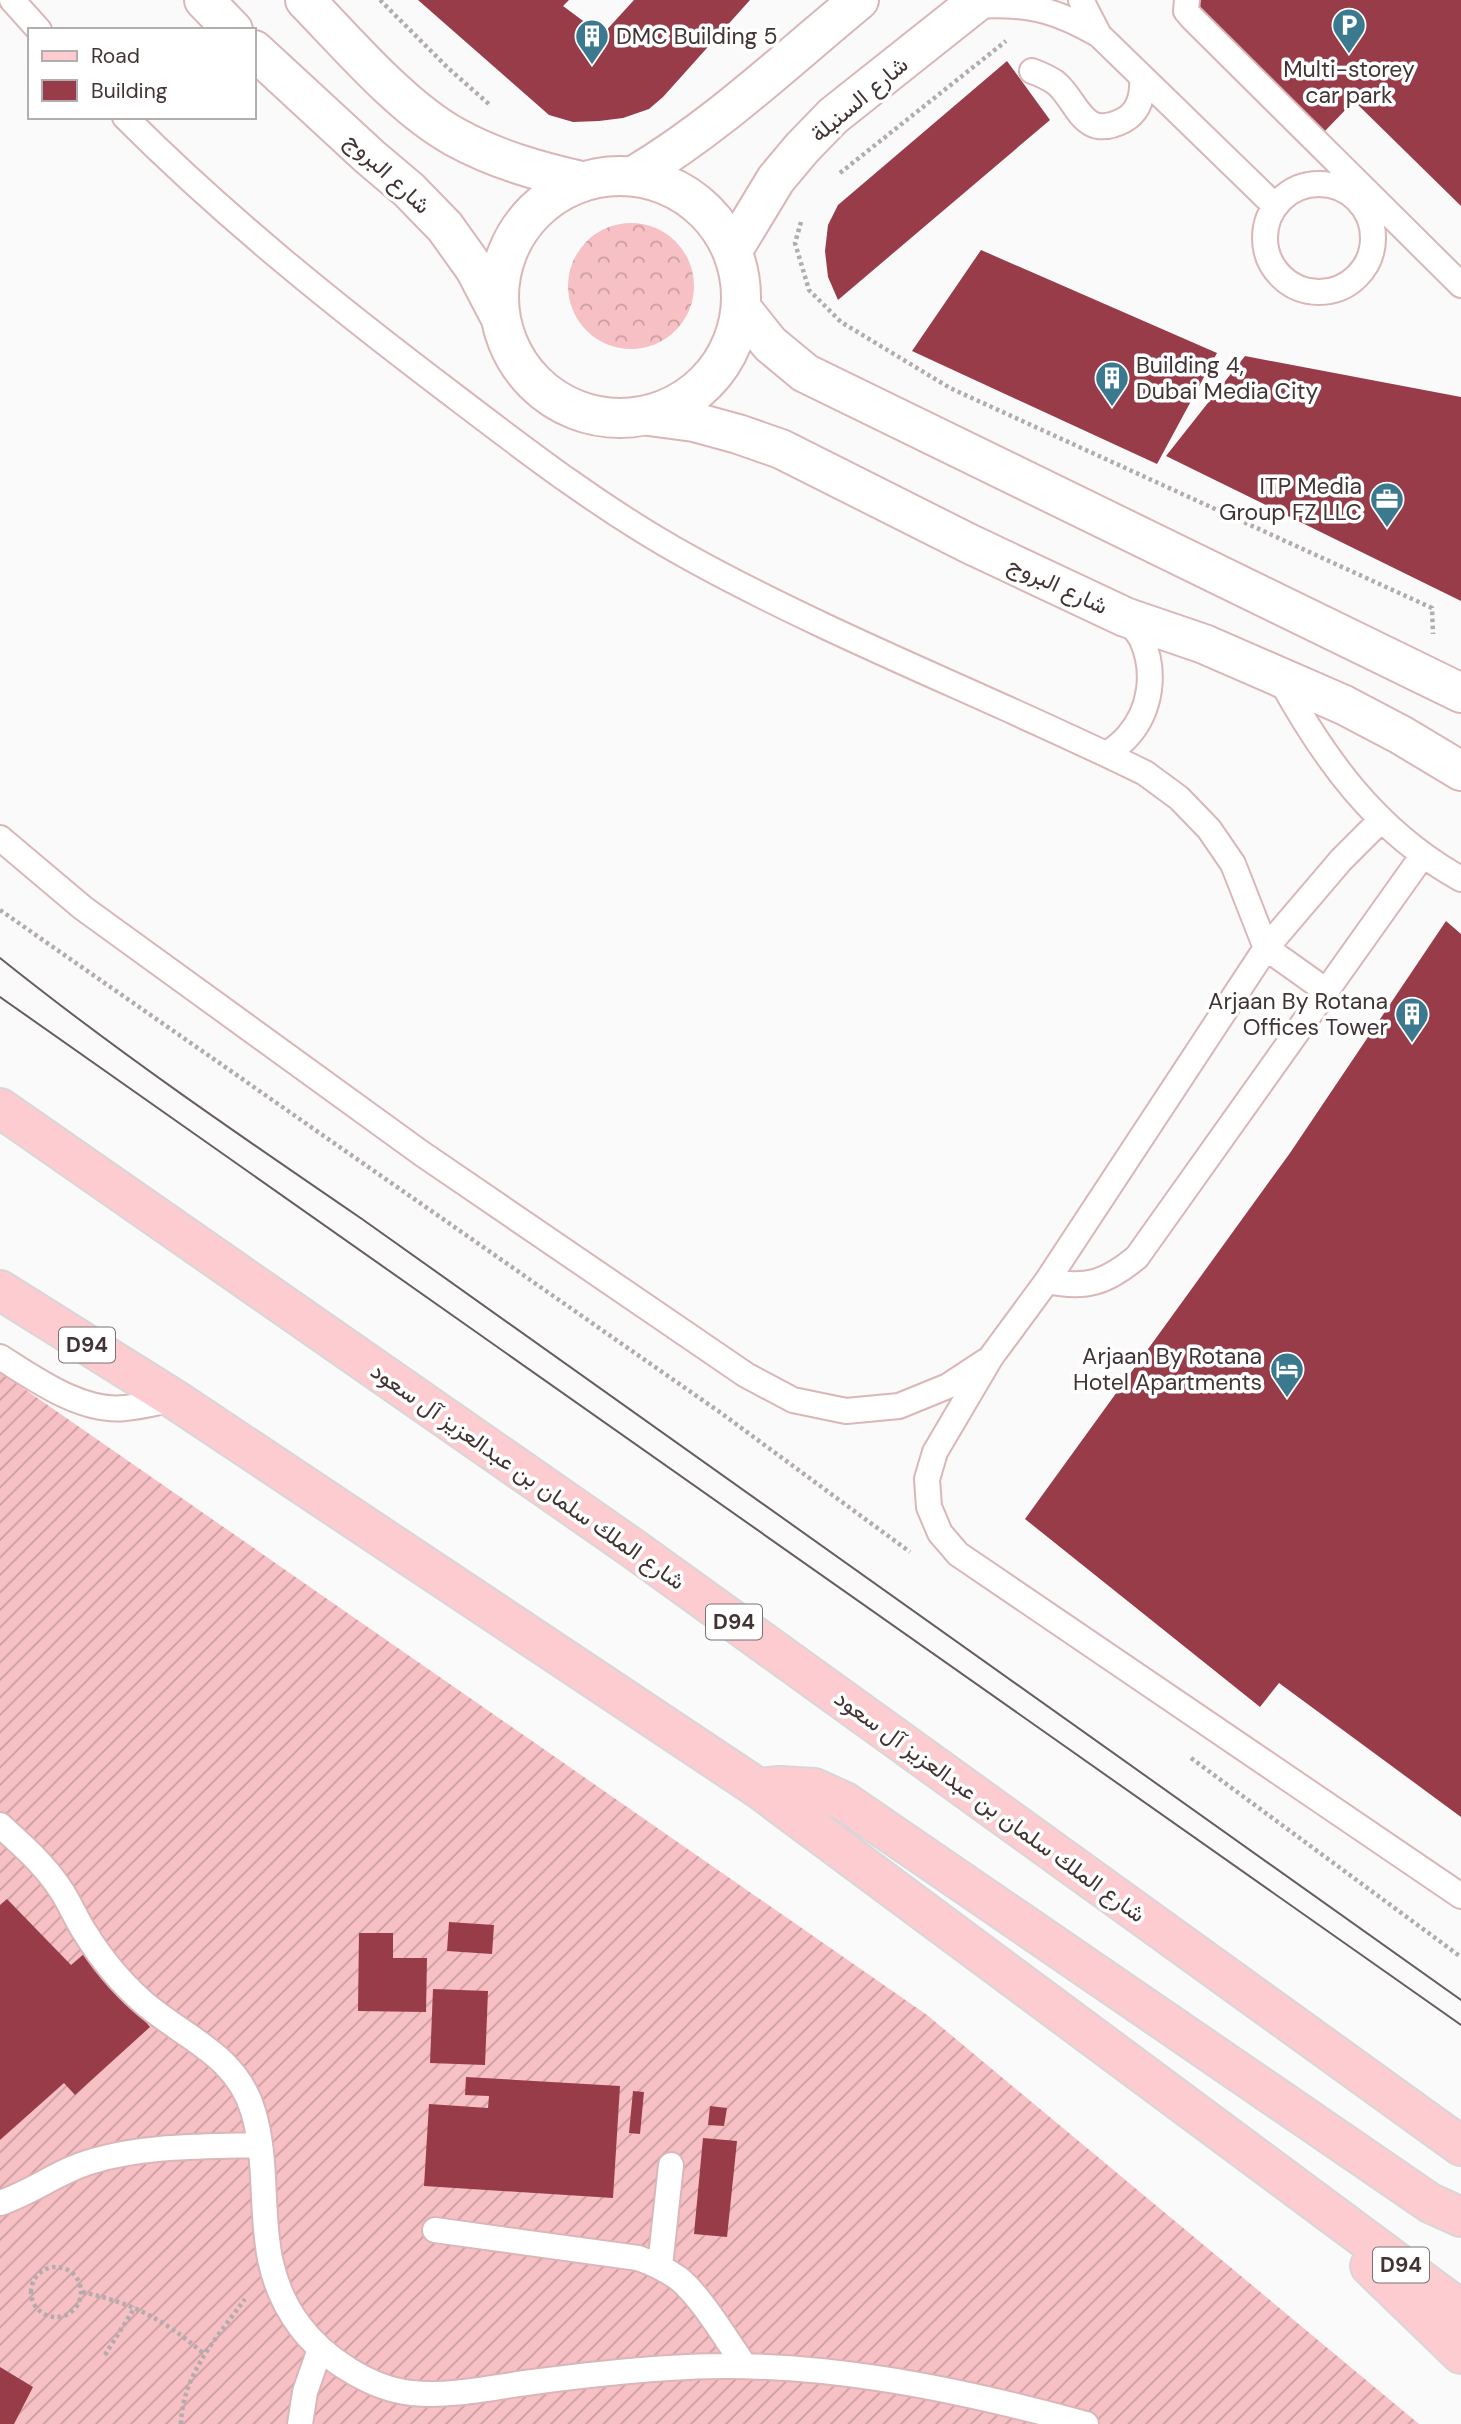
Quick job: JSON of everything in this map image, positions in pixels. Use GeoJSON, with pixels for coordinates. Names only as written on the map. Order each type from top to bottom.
{"type":"FeatureCollection","features":[{"type":"Feature","properties":{"kind":"main road","name":"شارع الملك سلمان بن عبدالعزيز آل سعود"},"geometry":{"type":"LineString","coordinates":[[0,1108],[631,1547],[1461,2147]]}},
{"type":"Feature","properties":{"kind":"main road","name":"D94"},"geometry":{"type":"LineString","coordinates":[[0,1290],[174,1399],[758,1788],[1461,2310]]}},
{"type":"Feature","properties":{"kind":"main road"},"geometry":{"type":"LineString","coordinates":[[758,1788],[814,1788],[845,1802],[1430,2203],[1461,2217]]}},
{"type":"Feature","properties":{"kind":"main road"},"geometry":{"type":"LineString","coordinates":[[1340,2220],[1371,2267],[1461,2354]]}},
{"type":"Feature","properties":{"kind":"street"},"geometry":{"type":"LineString","coordinates":[[204,0],[231,28]]}},
{"type":"Feature","properties":{"kind":"street"},"geometry":{"type":"LineString","coordinates":[[305,0],[413,108],[453,136],[494,156],[536,171],[581,181]]}},
{"type":"Feature","properties":{"kind":"street"},"geometry":{"type":"LineString","coordinates":[[635,175],[710,126],[859,0]]}},
{"type":"Feature","properties":{"kind":"street","name":"شارع السنبلة"},"geometry":{"type":"LineString","coordinates":[[733,250],[776,179],[833,116],[976,3]]}},
{"type":"Feature","properties":{"kind":"street","name":"شارع البروج"},"geometry":{"type":"LineString","coordinates":[[256,52],[409,190],[445,227],[475,269],[499,315]]}},
{"type":"Feature","properties":{"kind":"street"},"geometry":{"type":"LineString","coordinates":[[608,175],[635,175],[676,188],[710,214],[733,250],[741,279],[742,309],[735,339],[722,365],[702,388],[678,405],[649,416],[609,419],[570,409],[536,386],[512,354],[499,315],[499,281],[508,248],[526,219],[551,197],[581,181],[608,175]]}},
{"type":"Feature","properties":{"kind":"street"},"geometry":{"type":"LineString","coordinates":[[742,309],[771,344],[805,373],[1452,681]]}},
{"type":"Feature","properties":{"kind":"street","name":"شارع البروج"},"geometry":{"type":"LineString","coordinates":[[649,416],[694,422],[738,433],[781,449],[957,538],[1125,617],[1204,644],[1278,674],[1401,735],[1461,771]]}},
{"type":"Feature","properties":{"kind":"lane"},"geometry":{"type":"LineString","coordinates":[[12,0],[37,28]]}},
{"type":"Feature","properties":{"kind":"lane"},"geometry":{"type":"LineString","coordinates":[[1081,0],[1099,35]]}},
{"type":"Feature","properties":{"kind":"lane"},"geometry":{"type":"LineString","coordinates":[[1187,0],[1186,11],[1192,18],[1358,192],[1461,285]]}},
{"type":"Feature","properties":{"kind":"lane"},"geometry":{"type":"LineString","coordinates":[[976,3],[1009,4],[1045,10],[1073,20],[1099,35],[1275,205]]}},
{"type":"Feature","properties":{"kind":"lane"},"geometry":{"type":"LineString","coordinates":[[1032,71],[1056,83],[1080,116],[1091,123],[1105,126],[1131,116],[1139,105],[1143,92],[1142,78]]}},
{"type":"Feature","properties":{"kind":"lane"},"geometry":{"type":"LineString","coordinates":[[127,119],[250,234],[344,312],[571,485],[688,558],[811,621],[1107,754],[1145,774],[1179,798],[1209,829],[1233,864],[1266,947],[1325,990]]}},
{"type":"Feature","properties":{"kind":"lane"},"geometry":{"type":"LineString","coordinates":[[1327,183],[1358,192],[1371,220],[1374,238],[1371,255],[1363,270],[1352,282],[1336,290],[1320,293],[1303,290],[1287,282],[1275,270],[1267,254],[1266,229],[1275,205],[1289,191],[1307,184],[1327,183]]}},
{"type":"Feature","properties":{"kind":"lane"},"geometry":{"type":"LineString","coordinates":[[1107,754],[1128,736],[1143,714],[1150,690],[1149,664],[1141,638],[1125,617]]}},
{"type":"Feature","properties":{"kind":"lane"},"geometry":{"type":"LineString","coordinates":[[1278,674],[1300,716],[1328,759],[1381,820],[1423,855],[1461,879]]}},
{"type":"Feature","properties":{"kind":"lane"},"geometry":{"type":"LineString","coordinates":[[1381,820],[1333,868],[1266,947],[1047,1281],[991,1357],[935,1452],[927,1479],[929,1507],[940,1534],[958,1554],[1461,1896]]}},
{"type":"Feature","properties":{"kind":"lane"},"geometry":{"type":"LineString","coordinates":[[0,838],[83,908],[421,1153],[746,1375],[793,1400],[846,1411],[899,1406],[948,1386],[991,1357]]}},
{"type":"Feature","properties":{"kind":"lane"},"geometry":{"type":"LineString","coordinates":[[1047,1281],[1071,1285],[1095,1283],[1118,1273],[1137,1257],[1423,855]]}},
{"type":"Feature","properties":{"kind":"lane"},"geometry":{"type":"LineString","coordinates":[[0,1357],[45,1385],[82,1402],[123,1409],[174,1399]]}},
{"type":"Feature","properties":{"kind":"lane"},"geometry":{"type":"LineString","coordinates":[[0,1825],[30,1852],[60,1888],[83,1930],[111,1968],[143,2002],[181,2031],[212,2050],[237,2077],[252,2109],[259,2146],[265,2239],[270,2265],[281,2296],[298,2324],[320,2349],[362,2378],[410,2393],[460,2393],[603,2373],[745,2366],[822,2371],[898,2382],[1047,2419],[1086,2424]]}},
{"type":"Feature","properties":{"kind":"lane"},"geometry":{"type":"LineString","coordinates":[[0,2203],[19,2196],[58,2174],[92,2161],[127,2153],[259,2146]]}},
{"type":"Feature","properties":{"kind":"lane"},"geometry":{"type":"LineString","coordinates":[[660,2266],[670,2165]]}},
{"type":"Feature","properties":{"kind":"lane"},"geometry":{"type":"LineString","coordinates":[[435,2230],[638,2258],[660,2266],[680,2280],[696,2298],[745,2366]]}},
{"type":"Feature","properties":{"kind":"lane"},"geometry":{"type":"LineString","coordinates":[[300,2424],[305,2392],[320,2349]]}},
{"type":"Feature","properties":{"kind":"path"},"geometry":{"type":"LineString","coordinates":[[380,0],[448,68],[499,113]]}},
{"type":"Feature","properties":{"kind":"path"},"geometry":{"type":"LineString","coordinates":[[837,176],[1045,10]]}},
{"type":"Feature","properties":{"kind":"path"},"geometry":{"type":"LineString","coordinates":[[805,211],[795,243],[809,290],[841,322],[950,388],[1432,608],[1452,681]]}},
{"type":"Feature","properties":{"kind":"path"},"geometry":{"type":"LineString","coordinates":[[0,910],[686,1389],[911,1553]]}},
{"type":"Feature","properties":{"kind":"path"},"geometry":{"type":"LineString","coordinates":[[1181,1751],[1461,1957]]}},
{"type":"Feature","properties":{"kind":"path"},"geometry":{"type":"LineString","coordinates":[[181,2424],[189,2384],[204,2354],[270,2265]]}},
{"type":"Feature","properties":{"kind":"path"},"geometry":{"type":"LineString","coordinates":[[56,2267],[68,2270],[78,2279],[82,2292],[79,2305],[69,2315],[57,2318],[44,2315],[34,2306],[31,2293],[34,2280],[43,2270],[56,2267]]}},
{"type":"Feature","properties":{"kind":"path"},"geometry":{"type":"LineString","coordinates":[[82,2292],[135,2307],[160,2320],[204,2354]]}},
{"type":"Feature","properties":{"kind":"path"},"geometry":{"type":"LineString","coordinates":[[105,2355],[135,2307]]}},
{"type":"Feature","properties":{"kind":"green space"},"geometry":{"type":"Polygon","coordinates":[[[631,223],[655,228],[676,241],[689,262],[694,286],[689,310],[676,331],[655,344],[631,349],[607,344],[586,331],[573,310],[568,286],[573,262],[586,241],[607,228],[631,223]]]}},
{"type":"Feature","properties":{"kind":"green space"},"geometry":{"type":"Polygon","coordinates":[[[0,1372],[927,2015],[1419,2424],[0,2424],[0,1372]]]}},
{"type":"Feature","properties":{"kind":"building","name":"DMC Building 5"},"geometry":{"type":"Polygon","coordinates":[[[418,0],[569,0],[563,6],[602,35],[634,0],[750,0],[663,97],[649,109],[623,118],[573,122],[549,115],[418,0]]]}},
{"type":"Feature","properties":{"kind":"building","name":"Multi-storey car park"},"geometry":{"type":"Polygon","coordinates":[[[1190,0],[1461,0],[1461,206],[1354,101],[1324,132],[1190,0]]]}},
{"type":"Feature","properties":{"kind":"building"},"geometry":{"type":"Polygon","coordinates":[[[1007,61],[1050,120],[838,300],[828,277],[825,251],[828,225],[838,205],[1007,61]]]}},
{"type":"Feature","properties":{"kind":"building","name":"Building 4, Dubai Media City"},"geometry":{"type":"Polygon","coordinates":[[[981,250],[1217,353],[1157,464],[912,351],[981,250]]]}},
{"type":"Feature","properties":{"kind":"building","name":"ITP Media Group FZ LLC"},"geometry":{"type":"Polygon","coordinates":[[[1245,356],[1461,397],[1461,601],[1166,456],[1245,356]]]}},
{"type":"Feature","properties":{"kind":"building","name":"Arjaan By Rotana Hotel Apartments"},"geometry":{"type":"Polygon","coordinates":[[[1446,921],[1461,934],[1461,1817],[1279,1683],[1260,1707],[1025,1519],[1290,1153],[1446,921]]]}},
{"type":"Feature","properties":{"kind":"building"},"geometry":{"type":"Polygon","coordinates":[[[7,1899],[71,1965],[85,1953],[150,2027],[75,2095],[64,2083],[0,2140],[0,1905],[7,1899]]]}},
{"type":"Feature","properties":{"kind":"building"},"geometry":{"type":"Polygon","coordinates":[[[449,1922],[494,1925],[492,1954],[447,1951],[449,1922]]]}},
{"type":"Feature","properties":{"kind":"building"},"geometry":{"type":"Polygon","coordinates":[[[359,1933],[393,1933],[393,1958],[427,1958],[426,2012],[358,2011],[359,1933]]]}},
{"type":"Feature","properties":{"kind":"building"},"geometry":{"type":"Polygon","coordinates":[[[433,1989],[488,1991],[485,2065],[430,2063],[433,1989]]]}},
{"type":"Feature","properties":{"kind":"building"},"geometry":{"type":"Polygon","coordinates":[[[466,2077],[620,2086],[613,2198],[424,2186],[429,2104],[488,2108],[489,2096],[465,2095],[466,2077]]]}},
{"type":"Feature","properties":{"kind":"building"},"geometry":{"type":"Polygon","coordinates":[[[633,2091],[644,2092],[640,2134],[629,2133],[633,2091]]]}},
{"type":"Feature","properties":{"kind":"building"},"geometry":{"type":"Polygon","coordinates":[[[710,2106],[727,2108],[724,2126],[708,2125],[710,2106]]]}},
{"type":"Feature","properties":{"kind":"building"},"geometry":{"type":"Polygon","coordinates":[[[703,2138],[737,2141],[727,2237],[694,2234],[703,2138]]]}},
{"type":"Feature","properties":{"kind":"building"},"geometry":{"type":"Polygon","coordinates":[[[0,2367],[33,2387],[14,2424],[0,2424],[0,2367]]]}},
{"type":"Feature","properties":{"kind":"tram line"},"geometry":{"type":"LineString","coordinates":[[0,958],[178,1092],[362,1219],[1461,2000]]}},
{"type":"Feature","properties":{"kind":"tram line"},"geometry":{"type":"LineString","coordinates":[[0,997],[1461,2025]]}},
{"type":"Feature","properties":{"kind":"place","name":"Multi-storey car park"},"geometry":{"type":"Point","coordinates":[1349,55]}},
{"type":"Feature","properties":{"kind":"place","name":"DMC Building 5"},"geometry":{"type":"Point","coordinates":[592,66]}},
{"type":"Feature","properties":{"kind":"place","name":"Building 4, Dubai Media City"},"geometry":{"type":"Point","coordinates":[1112,408]}},
{"type":"Feature","properties":{"kind":"place","name":"ITP Media Group FZ LLC"},"geometry":{"type":"Point","coordinates":[1387,529]}},
{"type":"Feature","properties":{"kind":"place","name":"Arjaan By Rotana Offices Tower"},"geometry":{"type":"Point","coordinates":[1412,1044]}},
{"type":"Feature","properties":{"kind":"place","name":"Arjaan By Rotana Hotel Apartments"},"geometry":{"type":"Point","coordinates":[1287,1399]}}]}
